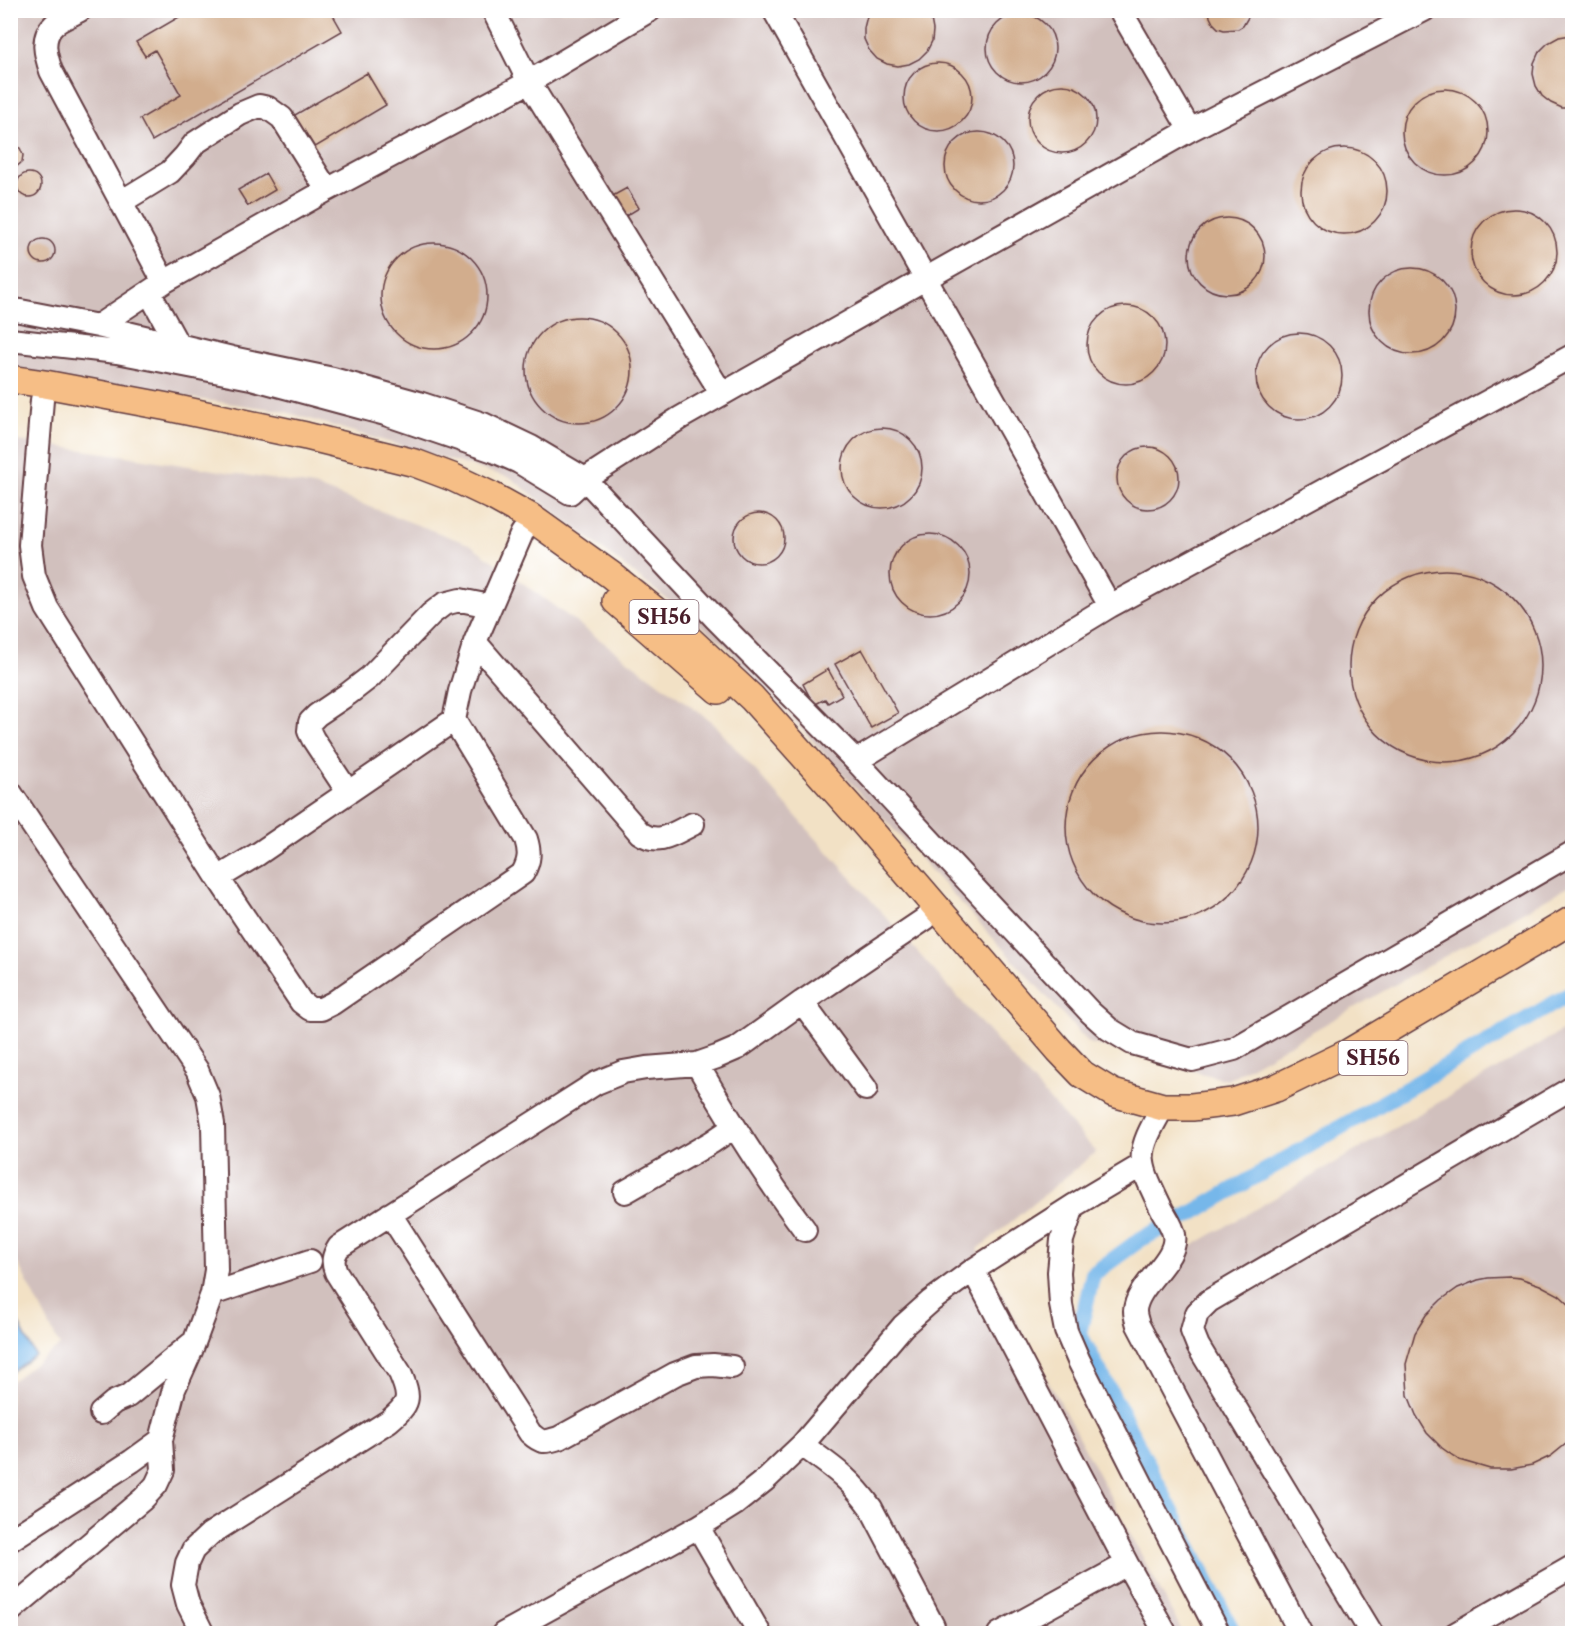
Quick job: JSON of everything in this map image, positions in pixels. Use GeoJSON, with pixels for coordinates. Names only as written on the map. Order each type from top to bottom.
{"type":"FeatureCollection","features":[{"type":"Feature","properties":{"kind":"main road","name":"SH56"},"geometry":{"type":"LineString","coordinates":[[10,379],[283,431],[415,463],[482,491],[530,517],[612,575],[679,630],[752,698],[858,816],[1082,1074],[1113,1093],[1158,1115],[1192,1107],[1233,1102],[1276,1088],[1348,1053],[1572,920]]}},
{"type":"Feature","properties":{"kind":"main road","name":"SH56"},"geometry":{"type":"LineString","coordinates":[[10,396],[42,400],[302,452],[410,478],[445,492],[522,533],[601,588],[741,710],[846,827],[1047,1062],[1072,1087],[1106,1108],[1158,1115],[1236,1118],[1282,1104],[1356,1068],[1572,939]]}},
{"type":"Feature","properties":{"kind":"street"},"geometry":{"type":"LineString","coordinates":[[80,10],[54,25],[45,38],[46,56],[51,71],[121,201],[178,345]]}},
{"type":"Feature","properties":{"kind":"street"},"geometry":{"type":"LineString","coordinates":[[493,10],[529,82],[722,394]]}},
{"type":"Feature","properties":{"kind":"street"},"geometry":{"type":"LineString","coordinates":[[98,326],[156,287],[327,190],[529,82],[650,10]]}},
{"type":"Feature","properties":{"kind":"street"},"geometry":{"type":"LineString","coordinates":[[774,10],[1110,606]]}},
{"type":"Feature","properties":{"kind":"street"},"geometry":{"type":"LineString","coordinates":[[1120,10],[1190,130]]}},
{"type":"Feature","properties":{"kind":"street"},"geometry":{"type":"LineString","coordinates":[[10,340],[117,352],[251,378],[385,414],[494,451],[519,462],[570,494],[585,479],[722,394],[1190,130],[1424,10]]}},
{"type":"Feature","properties":{"kind":"street"},"geometry":{"type":"LineString","coordinates":[[121,201],[170,172],[195,143],[240,114],[259,106],[268,108],[282,117],[327,190]]}},
{"type":"Feature","properties":{"kind":"street"},"geometry":{"type":"LineString","coordinates":[[10,309],[98,326],[333,380],[430,406],[483,424],[531,447],[585,479],[715,618],[856,761],[1090,1012],[1109,1029],[1132,1043],[1192,1060],[1234,1049],[1572,853]]}},
{"type":"Feature","properties":{"kind":"street"},"geometry":{"type":"LineString","coordinates":[[856,761],[1110,606],[1572,356]]}},
{"type":"Feature","properties":{"kind":"street"},"geometry":{"type":"LineString","coordinates":[[42,400],[30,545],[34,576],[47,608],[218,878],[301,1002],[310,1009],[321,1009],[333,1003],[523,873],[529,862],[526,839],[454,720],[475,642],[522,533]]}},
{"type":"Feature","properties":{"kind":"street"},"geometry":{"type":"LineString","coordinates":[[348,792],[313,739],[309,730],[310,722],[370,677],[431,614],[444,604],[460,600],[490,606]]}},
{"type":"Feature","properties":{"kind":"street"},"geometry":{"type":"LineString","coordinates":[[475,642],[640,833],[653,839],[664,837],[693,824]]}},
{"type":"Feature","properties":{"kind":"street"},"geometry":{"type":"LineString","coordinates":[[218,878],[258,854],[454,720]]}},
{"type":"Feature","properties":{"kind":"street"},"geometry":{"type":"LineString","coordinates":[[10,792],[197,1070],[208,1096],[213,1124],[216,1249],[216,1270],[212,1294],[174,1389],[161,1440],[163,1470],[156,1485],[143,1499],[10,1611]]}},
{"type":"Feature","properties":{"kind":"street"},"geometry":{"type":"LineString","coordinates":[[203,1634],[188,1604],[183,1585],[187,1563],[193,1550],[210,1534],[389,1421],[404,1408],[407,1399],[406,1388],[400,1373],[336,1272],[333,1264],[334,1255],[339,1247],[596,1083],[623,1072],[697,1064],[738,1048],[925,919]]}},
{"type":"Feature","properties":{"kind":"street"},"geometry":{"type":"LineString","coordinates":[[802,1002],[866,1089]]}},
{"type":"Feature","properties":{"kind":"street"},"geometry":{"type":"LineString","coordinates":[[697,1064],[734,1127],[805,1230]]}},
{"type":"Feature","properties":{"kind":"street"},"geometry":{"type":"LineString","coordinates":[[1372,1634],[1198,1346],[1192,1331],[1197,1313],[1209,1301],[1572,1088]]}},
{"type":"Feature","properties":{"kind":"street"},"geometry":{"type":"LineString","coordinates":[[1158,1115],[1146,1138],[1142,1152],[1142,1165],[1174,1235],[1173,1249],[1138,1299],[1135,1312],[1138,1325],[1301,1634]]}},
{"type":"Feature","properties":{"kind":"street"},"geometry":{"type":"LineString","coordinates":[[625,1192],[734,1127]]}},
{"type":"Feature","properties":{"kind":"street"},"geometry":{"type":"LineString","coordinates":[[503,1634],[698,1527],[735,1504],[765,1480],[802,1445],[903,1326],[930,1301],[973,1270],[1142,1165]]}},
{"type":"Feature","properties":{"kind":"street"},"geometry":{"type":"LineString","coordinates":[[1073,1206],[1062,1240],[1059,1272],[1061,1305],[1066,1331],[1079,1361],[1219,1634]]}},
{"type":"Feature","properties":{"kind":"street"},"geometry":{"type":"LineString","coordinates":[[390,1214],[530,1433],[538,1440],[546,1442],[560,1438],[675,1374],[696,1366],[732,1367]]}},
{"type":"Feature","properties":{"kind":"street"},"geometry":{"type":"LineString","coordinates":[[212,1294],[310,1261]]}},
{"type":"Feature","properties":{"kind":"street"},"geometry":{"type":"LineString","coordinates":[[973,1270],[1166,1634]]}},
{"type":"Feature","properties":{"kind":"street"},"geometry":{"type":"LineString","coordinates":[[101,1413],[114,1402],[128,1396],[195,1341]]}},
{"type":"Feature","properties":{"kind":"street"},"geometry":{"type":"LineString","coordinates":[[10,1540],[161,1440]]}},
{"type":"Feature","properties":{"kind":"street"},"geometry":{"type":"LineString","coordinates":[[802,1445],[844,1476],[859,1491],[933,1626]]}},
{"type":"Feature","properties":{"kind":"street"},"geometry":{"type":"LineString","coordinates":[[698,1527],[760,1634]]}},
{"type":"Feature","properties":{"kind":"street"},"geometry":{"type":"LineString","coordinates":[[999,1634],[1127,1564]]}},
{"type":"Feature","properties":{"kind":"street"},"geometry":{"type":"LineString","coordinates":[[1455,1634],[1572,1567]]}},
{"type":"Feature","properties":{"kind":"shaded area"},"geometry":{"type":"Polygon","coordinates":[[[11,11],[1572,11],[1572,884],[1227,1080],[1089,1043],[722,642],[511,478],[279,410],[11,374],[11,11]]]}},
{"type":"Feature","properties":{"kind":"shaded area"},"geometry":{"type":"Polygon","coordinates":[[[11,440],[314,486],[471,545],[712,722],[1096,1152],[978,1249],[1183,1633],[11,1633],[10,1382],[60,1346],[11,1250],[11,440]]]}},
{"type":"Feature","properties":{"kind":"shaded area"},"geometry":{"type":"Polygon","coordinates":[[[1572,1025],[1572,1633],[1297,1633],[1138,1333],[1168,1260],[1572,1025]]]}},
{"type":"Feature","properties":{"kind":"water"},"geometry":{"type":"Polygon","coordinates":[[[10,1307],[35,1355],[11,1373],[10,1373],[10,1307]]]}},
{"type":"Feature","properties":{"kind":"building"},"geometry":{"type":"Polygon","coordinates":[[[191,10],[330,10],[342,31],[152,141],[140,119],[181,95],[155,50],[145,56],[136,42],[191,10]]]}},
{"type":"Feature","properties":{"kind":"building"},"geometry":{"type":"Polygon","coordinates":[[[871,10],[926,10],[933,30],[932,41],[927,51],[919,59],[898,66],[877,59],[869,50],[864,39],[864,28],[871,10]]]}},
{"type":"Feature","properties":{"kind":"building"},"geometry":{"type":"Polygon","coordinates":[[[964,10],[1000,10],[983,16],[964,10]]]}},
{"type":"Feature","properties":{"kind":"building"},"geometry":{"type":"Polygon","coordinates":[[[1209,10],[1250,10],[1250,14],[1243,26],[1238,29],[1224,30],[1213,23],[1209,10]]]}},
{"type":"Feature","properties":{"kind":"building"},"geometry":{"type":"Polygon","coordinates":[[[1014,14],[1028,14],[1040,19],[1050,29],[1055,48],[1050,67],[1040,77],[1028,82],[1014,82],[1002,77],[992,67],[987,55],[987,41],[992,29],[1002,19],[1014,14]]]}},
{"type":"Feature","properties":{"kind":"building"},"geometry":{"type":"Polygon","coordinates":[[[1571,35],[1572,108],[1562,108],[1542,96],[1533,74],[1534,63],[1539,52],[1548,43],[1559,37],[1571,35]]]}},
{"type":"Feature","properties":{"kind":"building"},"geometry":{"type":"Polygon","coordinates":[[[931,63],[945,63],[957,68],[967,78],[972,97],[967,116],[957,126],[945,131],[931,131],[919,126],[909,116],[904,104],[904,90],[909,78],[919,68],[931,63]]]}},
{"type":"Feature","properties":{"kind":"building"},"geometry":{"type":"Polygon","coordinates":[[[367,73],[386,105],[307,152],[288,119],[367,73]]]}},
{"type":"Feature","properties":{"kind":"building"},"geometry":{"type":"Polygon","coordinates":[[[1055,85],[1069,85],[1081,90],[1091,100],[1096,119],[1091,138],[1081,148],[1069,153],[1055,153],[1043,148],[1033,138],[1028,126],[1028,112],[1033,100],[1043,90],[1055,85]]]}},
{"type":"Feature","properties":{"kind":"building"},"geometry":{"type":"Polygon","coordinates":[[[1445,89],[1462,92],[1476,101],[1485,115],[1488,132],[1485,149],[1476,163],[1462,172],[1445,175],[1428,172],[1414,163],[1405,149],[1402,132],[1405,115],[1414,101],[1428,92],[1445,89]]]}},
{"type":"Feature","properties":{"kind":"building"},"geometry":{"type":"Polygon","coordinates":[[[972,132],[986,132],[998,137],[1008,147],[1013,166],[1008,185],[998,195],[986,200],[972,200],[960,195],[950,185],[945,173],[945,159],[950,147],[960,137],[972,132]]]}},
{"type":"Feature","properties":{"kind":"building"},"geometry":{"type":"Polygon","coordinates":[[[10,145],[20,148],[23,155],[22,162],[12,168],[10,168],[10,145]]]}},
{"type":"Feature","properties":{"kind":"building"},"geometry":{"type":"Polygon","coordinates":[[[1344,148],[1361,151],[1375,160],[1384,174],[1387,191],[1384,208],[1375,222],[1361,231],[1344,234],[1327,231],[1313,222],[1304,208],[1301,191],[1304,174],[1313,160],[1327,151],[1344,148]]]}},
{"type":"Feature","properties":{"kind":"building"},"geometry":{"type":"Polygon","coordinates":[[[29,173],[37,177],[41,185],[37,193],[29,197],[21,193],[17,185],[21,177],[29,173]]]}},
{"type":"Feature","properties":{"kind":"building"},"geometry":{"type":"Polygon","coordinates":[[[266,174],[275,190],[248,206],[238,190],[266,174]]]}},
{"type":"Feature","properties":{"kind":"building"},"geometry":{"type":"Polygon","coordinates":[[[627,188],[639,208],[621,219],[609,198],[627,188]]]}},
{"type":"Feature","properties":{"kind":"building"},"geometry":{"type":"Polygon","coordinates":[[[1514,209],[1531,212],[1545,221],[1554,235],[1557,252],[1554,269],[1545,283],[1531,292],[1514,295],[1497,292],[1483,283],[1474,269],[1471,252],[1474,235],[1483,221],[1497,212],[1514,209]]]}},
{"type":"Feature","properties":{"kind":"building"},"geometry":{"type":"Polygon","coordinates":[[[1227,218],[1242,221],[1254,229],[1262,241],[1265,256],[1262,271],[1254,283],[1242,291],[1227,294],[1212,291],[1200,283],[1192,271],[1189,256],[1192,241],[1200,229],[1212,221],[1227,218]]]}},
{"type":"Feature","properties":{"kind":"building"},"geometry":{"type":"Polygon","coordinates":[[[43,239],[51,243],[55,251],[51,259],[43,263],[35,259],[31,251],[35,243],[43,239]]]}},
{"type":"Feature","properties":{"kind":"building"},"geometry":{"type":"Polygon","coordinates":[[[434,243],[454,247],[471,259],[483,276],[487,296],[483,316],[471,333],[454,345],[434,349],[414,345],[397,333],[385,316],[381,296],[385,276],[397,259],[414,247],[434,243]]]}},
{"type":"Feature","properties":{"kind":"building"},"geometry":{"type":"Polygon","coordinates":[[[1412,268],[1429,271],[1443,280],[1452,294],[1455,311],[1452,328],[1443,342],[1429,351],[1412,354],[1395,351],[1381,342],[1372,328],[1369,311],[1372,294],[1381,280],[1395,271],[1412,268]]]}},
{"type":"Feature","properties":{"kind":"building"},"geometry":{"type":"Polygon","coordinates":[[[1118,306],[1134,306],[1148,312],[1159,323],[1165,337],[1165,353],[1159,367],[1148,378],[1134,384],[1118,384],[1104,378],[1093,367],[1087,353],[1087,337],[1093,323],[1104,312],[1118,306]]]}},
{"type":"Feature","properties":{"kind":"building"},"geometry":{"type":"Polygon","coordinates":[[[579,317],[599,321],[616,333],[628,350],[632,370],[628,390],[616,407],[599,419],[579,423],[559,419],[542,407],[530,390],[526,370],[530,350],[542,333],[559,321],[579,317]]]}},
{"type":"Feature","properties":{"kind":"building"},"geometry":{"type":"Polygon","coordinates":[[[1299,333],[1316,336],[1330,345],[1339,359],[1342,376],[1339,393],[1330,407],[1316,416],[1299,419],[1282,416],[1268,407],[1259,393],[1256,376],[1259,359],[1268,345],[1282,336],[1299,333]]]}},
{"type":"Feature","properties":{"kind":"building"},"geometry":{"type":"Polygon","coordinates":[[[874,428],[890,428],[911,439],[922,460],[922,476],[911,497],[890,508],[874,508],[860,502],[848,490],[842,476],[842,460],[848,446],[860,434],[874,428]]]}},
{"type":"Feature","properties":{"kind":"building"},"geometry":{"type":"Polygon","coordinates":[[[1148,447],[1165,452],[1170,456],[1174,461],[1179,478],[1174,495],[1170,500],[1165,504],[1148,509],[1131,504],[1126,500],[1122,495],[1117,478],[1122,461],[1126,456],[1131,452],[1148,447]]]}},
{"type":"Feature","properties":{"kind":"building"},"geometry":{"type":"Polygon","coordinates":[[[759,513],[777,520],[784,538],[777,556],[759,563],[741,556],[734,538],[741,520],[759,513]]]}},
{"type":"Feature","properties":{"kind":"building"},"geometry":{"type":"Polygon","coordinates":[[[922,534],[938,534],[959,545],[970,566],[970,582],[959,603],[938,614],[922,614],[908,608],[896,596],[890,582],[890,566],[896,552],[908,540],[922,534]]]}},
{"type":"Feature","properties":{"kind":"building"},"geometry":{"type":"Polygon","coordinates":[[[1436,570],[1454,570],[1482,577],[1513,598],[1534,629],[1541,666],[1534,703],[1513,734],[1482,755],[1454,762],[1436,762],[1400,751],[1371,727],[1360,711],[1353,694],[1349,675],[1349,657],[1360,621],[1384,592],[1400,581],[1417,574],[1436,570]]]}},
{"type":"Feature","properties":{"kind":"building"},"geometry":{"type":"Polygon","coordinates":[[[862,649],[898,713],[871,728],[835,664],[862,649]]]}},
{"type":"Feature","properties":{"kind":"building"},"geometry":{"type":"Polygon","coordinates":[[[828,669],[842,695],[828,703],[825,699],[814,705],[803,684],[828,669]]]}},
{"type":"Feature","properties":{"kind":"building"},"geometry":{"type":"Polygon","coordinates":[[[1153,731],[1171,731],[1199,738],[1230,759],[1251,790],[1258,827],[1251,864],[1230,895],[1199,916],[1171,923],[1153,923],[1117,912],[1088,888],[1077,872],[1070,855],[1066,836],[1066,818],[1077,782],[1101,753],[1117,742],[1134,735],[1153,731]]]}},
{"type":"Feature","properties":{"kind":"building"},"geometry":{"type":"Polygon","coordinates":[[[1510,1277],[1540,1285],[1559,1295],[1572,1307],[1572,1439],[1551,1456],[1532,1465],[1511,1469],[1490,1469],[1459,1460],[1427,1433],[1408,1395],[1406,1364],[1415,1333],[1426,1315],[1441,1300],[1458,1288],[1478,1280],[1510,1277]]]}},
{"type":"Feature","properties":{"kind":"waterway"},"geometry":{"type":"LineString","coordinates":[[1234,1634],[1079,1333],[1093,1274],[1141,1239],[1189,1215],[1572,993]]}}]}
